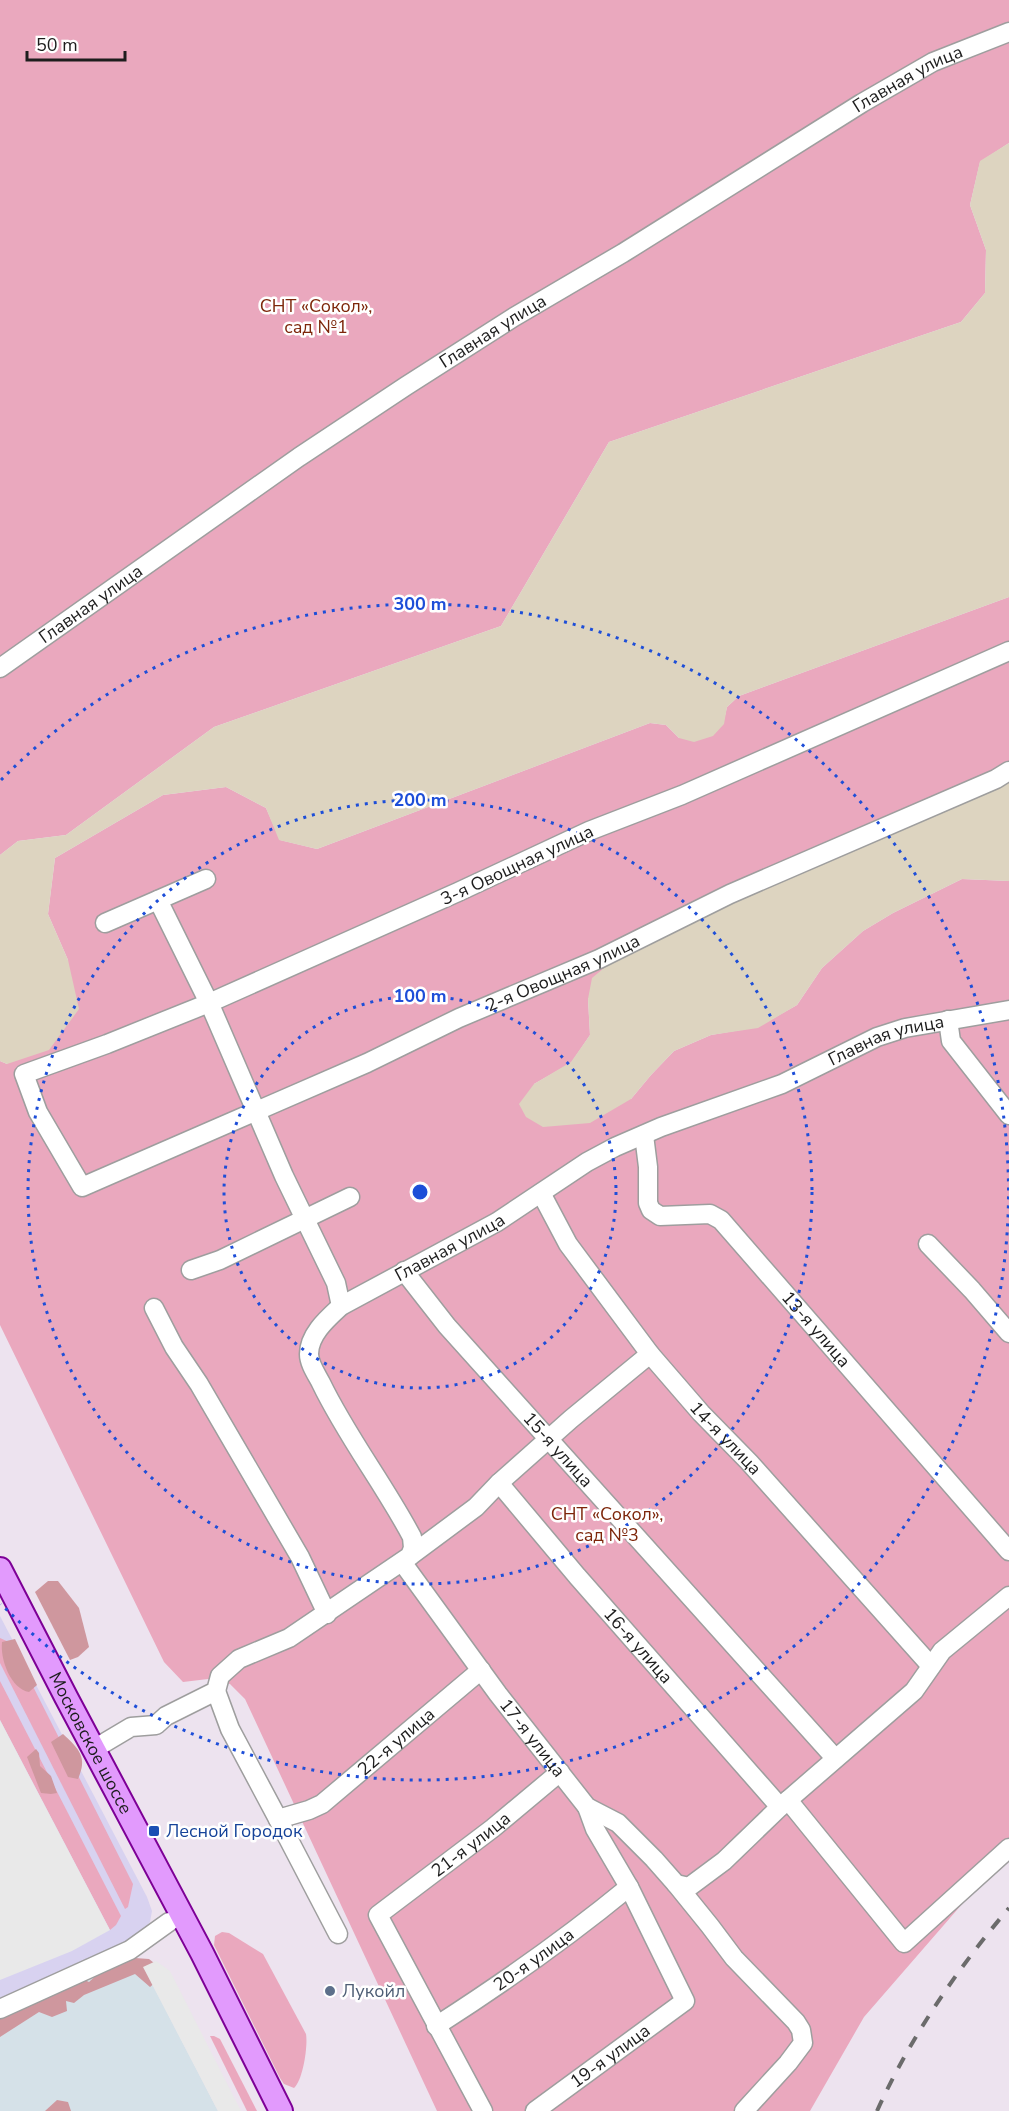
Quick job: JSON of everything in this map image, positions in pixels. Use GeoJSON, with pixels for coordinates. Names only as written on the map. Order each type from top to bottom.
{"type":"FeatureCollection","features":[{"type":"Feature","properties":{"kind":"main road","name":"Московское шоссе"},"geometry":{"type":"LineString","coordinates":[[2,1586],[94,1749],[265,2111]]}},
{"type":"Feature","properties":{"kind":"main road","name":"Московское шоссе"},"geometry":{"type":"LineString","coordinates":[[2,1586],[174,1915],[281,2111]]}},
{"type":"Feature","properties":{"kind":"street","name":"Главная улица"},"geometry":{"type":"LineString","coordinates":[[0,668],[308,451],[494,330],[862,103],[933,62],[1009,32]]}},
{"type":"Feature","properties":{"kind":"street","name":"3-я Овощная улица"},"geometry":{"type":"LineString","coordinates":[[82,1187],[38,1112],[24,1074],[209,1003],[590,831],[682,795],[1009,651]]}},
{"type":"Feature","properties":{"kind":"street","name":"2-я Овощная улица"},"geometry":{"type":"LineString","coordinates":[[82,1187],[367,1063],[459,1018],[599,959],[730,894],[986,784],[1009,771]]}},
{"type":"Feature","properties":{"kind":"street"},"geometry":{"type":"LineString","coordinates":[[105,923],[206,879]]}},
{"type":"Feature","properties":{"kind":"street"},"geometry":{"type":"LineString","coordinates":[[158,900],[209,1003],[284,1176],[336,1284],[341,1306]]}},
{"type":"Feature","properties":{"kind":"street","name":"Главная улица"},"geometry":{"type":"LineString","coordinates":[[406,1559],[413,1548],[412,1537],[348,1433],[327,1396],[309,1356],[315,1335],[341,1306],[496,1222],[587,1162],[661,1127],[782,1084],[877,1037],[905,1028],[1009,1010]]}},
{"type":"Feature","properties":{"kind":"street"},"geometry":{"type":"LineString","coordinates":[[948,1020],[951,1041],[1009,1114]]}},
{"type":"Feature","properties":{"kind":"street","name":"13-я улица"},"geometry":{"type":"LineString","coordinates":[[644,1135],[648,1167],[648,1203],[651,1210],[660,1216],[711,1214],[721,1220],[1009,1551]]}},
{"type":"Feature","properties":{"kind":"street","name":"14-я улица"},"geometry":{"type":"LineString","coordinates":[[541,1193],[568,1244],[650,1354],[701,1413],[750,1462],[931,1666]]}},
{"type":"Feature","properties":{"kind":"street"},"geometry":{"type":"LineString","coordinates":[[191,1270],[220,1260],[350,1197]]}},
{"type":"Feature","properties":{"kind":"street"},"geometry":{"type":"LineString","coordinates":[[928,1244],[1009,1333]]}},
{"type":"Feature","properties":{"kind":"street","name":"15-я улица"},"geometry":{"type":"LineString","coordinates":[[404,1271],[447,1326],[835,1758]]}},
{"type":"Feature","properties":{"kind":"street"},"geometry":{"type":"LineString","coordinates":[[154,1308],[174,1347],[199,1384],[300,1557],[327,1614]]}},
{"type":"Feature","properties":{"kind":"street"},"geometry":{"type":"LineString","coordinates":[[338,1934],[230,1729],[216,1691],[220,1676],[239,1659],[288,1638],[327,1614],[476,1507],[499,1483],[650,1354]]}},
{"type":"Feature","properties":{"kind":"street","name":"16-я улица"},"geometry":{"type":"LineString","coordinates":[[499,1483],[577,1576],[784,1804],[904,1943],[1009,1848]]}},
{"type":"Feature","properties":{"kind":"street","name":"17-я улица"},"geometry":{"type":"LineString","coordinates":[[406,1559],[481,1670],[587,1807],[618,1823],[682,1886],[734,1958],[783,2007],[801,2030],[803,2043],[744,2111]]}},
{"type":"Feature","properties":{"kind":"street"},"geometry":{"type":"LineString","coordinates":[[682,1886],[724,1861],[835,1758],[914,1692],[942,1651],[1009,1596]]}},
{"type":"Feature","properties":{"kind":"street","name":"22-я улица"},"geometry":{"type":"LineString","coordinates":[[278,1819],[322,1804],[481,1670]]}},
{"type":"Feature","properties":{"kind":"street"},"geometry":{"type":"LineString","coordinates":[[94,1749],[131,1727],[156,1725],[166,1716],[216,1691]]}},
{"type":"Feature","properties":{"kind":"street","name":"21-я улица"},"geometry":{"type":"LineString","coordinates":[[436,2026],[378,1915],[493,1828],[560,1772]]}},
{"type":"Feature","properties":{"kind":"street"},"geometry":{"type":"LineString","coordinates":[[587,1807],[595,1829],[629,1887]]}},
{"type":"Feature","properties":{"kind":"street","name":"19-я улица"},"geometry":{"type":"LineString","coordinates":[[535,2111],[685,2001],[629,1887]]}},
{"type":"Feature","properties":{"kind":"street","name":"20-я улица"},"geometry":{"type":"LineString","coordinates":[[436,2026],[505,1982],[589,1920],[629,1887]]}},
{"type":"Feature","properties":{"kind":"street"},"geometry":{"type":"LineString","coordinates":[[0,2009],[130,1950],[174,1915]]}},
{"type":"Feature","properties":{"kind":"street"},"geometry":{"type":"LineString","coordinates":[[436,2026],[483,2111]]}},
{"type":"Feature","properties":{"kind":"shaded area"},"geometry":{"type":"Polygon","coordinates":[[[1009,143],[1009,597],[739,696],[727,707],[724,724],[713,736],[694,742],[679,738],[666,725],[650,723],[317,849],[279,840],[266,808],[226,787],[163,795],[55,858],[48,914],[68,960],[79,1009],[49,1050],[7,1064],[0,1061],[0,855],[18,841],[66,835],[214,727],[501,626],[609,442],[961,322],[985,293],[986,250],[970,205],[980,161],[1009,143]]]}},
{"type":"Feature","properties":{"kind":"shaded area"},"geometry":{"type":"Polygon","coordinates":[[[1009,776],[1009,881],[962,879],[893,913],[863,931],[822,968],[797,1005],[758,1028],[711,1035],[674,1051],[631,1099],[590,1123],[543,1127],[526,1117],[519,1104],[534,1084],[571,1062],[590,1035],[588,999],[592,978],[645,934],[1000,788],[1009,776]]]}},
{"type":"Feature","properties":{"kind":"shaded area"},"geometry":{"type":"Polygon","coordinates":[[[48,1581],[58,1581],[79,1608],[89,1647],[78,1657],[70,1660],[35,1592],[48,1581]]]}},
{"type":"Feature","properties":{"kind":"shaded area"},"geometry":{"type":"Polygon","coordinates":[[[0,1616],[147,1897],[152,1911],[150,1922],[130,1943],[0,2000],[0,1616]]]}},
{"type":"Feature","properties":{"kind":"shaded area"},"geometry":{"type":"Polygon","coordinates":[[[15,1639],[37,1685],[29,1692],[23,1690],[12,1680],[5,1665],[2,1642],[15,1639]]]}},
{"type":"Feature","properties":{"kind":"shaded area"},"geometry":{"type":"Polygon","coordinates":[[[0,1720],[110,1930],[72,1951],[0,1980],[0,1720]]]}},
{"type":"Feature","properties":{"kind":"shaded area"},"geometry":{"type":"Polygon","coordinates":[[[63,1734],[74,1744],[82,1759],[78,1779],[68,1777],[51,1742],[63,1734]]]}},
{"type":"Feature","properties":{"kind":"shaded area"},"geometry":{"type":"Polygon","coordinates":[[[36,1749],[39,1753],[40,1766],[51,1776],[57,1793],[41,1793],[27,1757],[36,1749]]]}},
{"type":"Feature","properties":{"kind":"shaded area"},"geometry":{"type":"Polygon","coordinates":[[[135,1958],[149,1959],[163,1970],[163,1976],[150,1987],[135,1974],[84,1995],[74,2003],[66,2001],[67,2011],[52,2017],[39,2012],[0,2037],[0,2013],[74,1975],[89,1982],[101,1971],[135,1958]]]}},
{"type":"Feature","properties":{"kind":"shaded area"},"geometry":{"type":"Polygon","coordinates":[[[132,1959],[141,1962],[218,2111],[0,2111],[0,2021],[132,1959]]]}},
{"type":"Feature","properties":{"kind":"shaded area"},"geometry":{"type":"Polygon","coordinates":[[[156,1961],[170,1971],[241,2111],[218,2111],[143,1967],[156,1961]]]}},
{"type":"Feature","properties":{"kind":"shaded area"},"geometry":{"type":"Polygon","coordinates":[[[57,2100],[68,2102],[71,2111],[45,2111],[57,2100]]]}},
{"type":"Feature","properties":{"kind":"green space","name":"СНТ «Сокол», сад №1"},"geometry":{"type":"Polygon","coordinates":[[[0,0],[1009,0],[1009,143],[980,162],[970,205],[986,250],[985,293],[961,322],[609,442],[501,626],[214,727],[66,835],[18,841],[0,855],[0,0]]]}},
{"type":"Feature","properties":{"kind":"green space","name":"СНТ «Сокол», сад №3"},"geometry":{"type":"Polygon","coordinates":[[[1009,597],[1009,776],[1000,788],[645,934],[588,999],[590,1035],[571,1063],[534,1084],[631,1099],[674,1051],[711,1035],[758,1027],[797,1005],[822,968],[863,931],[893,913],[962,879],[1009,881],[1009,1850],[864,2017],[810,2111],[437,2111],[245,1699],[230,1684],[208,1679],[183,1682],[164,1662],[0,1325],[0,1061],[7,1064],[68,960],[48,914],[55,858],[163,795],[226,787],[266,808],[280,840],[317,849],[650,723],[666,725],[679,738],[723,724],[727,707],[739,696],[1009,597]]]}},
{"type":"Feature","properties":{"kind":"green space"},"geometry":{"type":"Polygon","coordinates":[[[0,1638],[11,1643],[133,1884],[128,1907],[125,1909],[0,1663],[0,1638]]]}},
{"type":"Feature","properties":{"kind":"green space"},"geometry":{"type":"Polygon","coordinates":[[[0,1681],[121,1916],[110,1930],[0,1720],[0,1681]]]}},
{"type":"Feature","properties":{"kind":"green space"},"geometry":{"type":"Polygon","coordinates":[[[222,1932],[229,1933],[263,1954],[306,2034],[304,2062],[300,2078],[294,2088],[284,2084],[280,2078],[214,1945],[215,1936],[222,1932]]]}},
{"type":"Feature","properties":{"kind":"green space"},"geometry":{"type":"Polygon","coordinates":[[[210,2036],[220,2039],[257,2111],[247,2111],[210,2036]]]}},
{"type":"Feature","properties":{"kind":"railway"},"geometry":{"type":"LineString","coordinates":[[877,2111],[904,2057],[936,2005],[971,1955],[1009,1908]]}},
{"type":"Feature","properties":{"kind":"place","name":"Лесной Городок"},"geometry":{"type":"Point","coordinates":[154,1831]}},
{"type":"Feature","properties":{"kind":"place","name":"Лукойл"},"geometry":{"type":"Point","coordinates":[330,1991]}}]}
